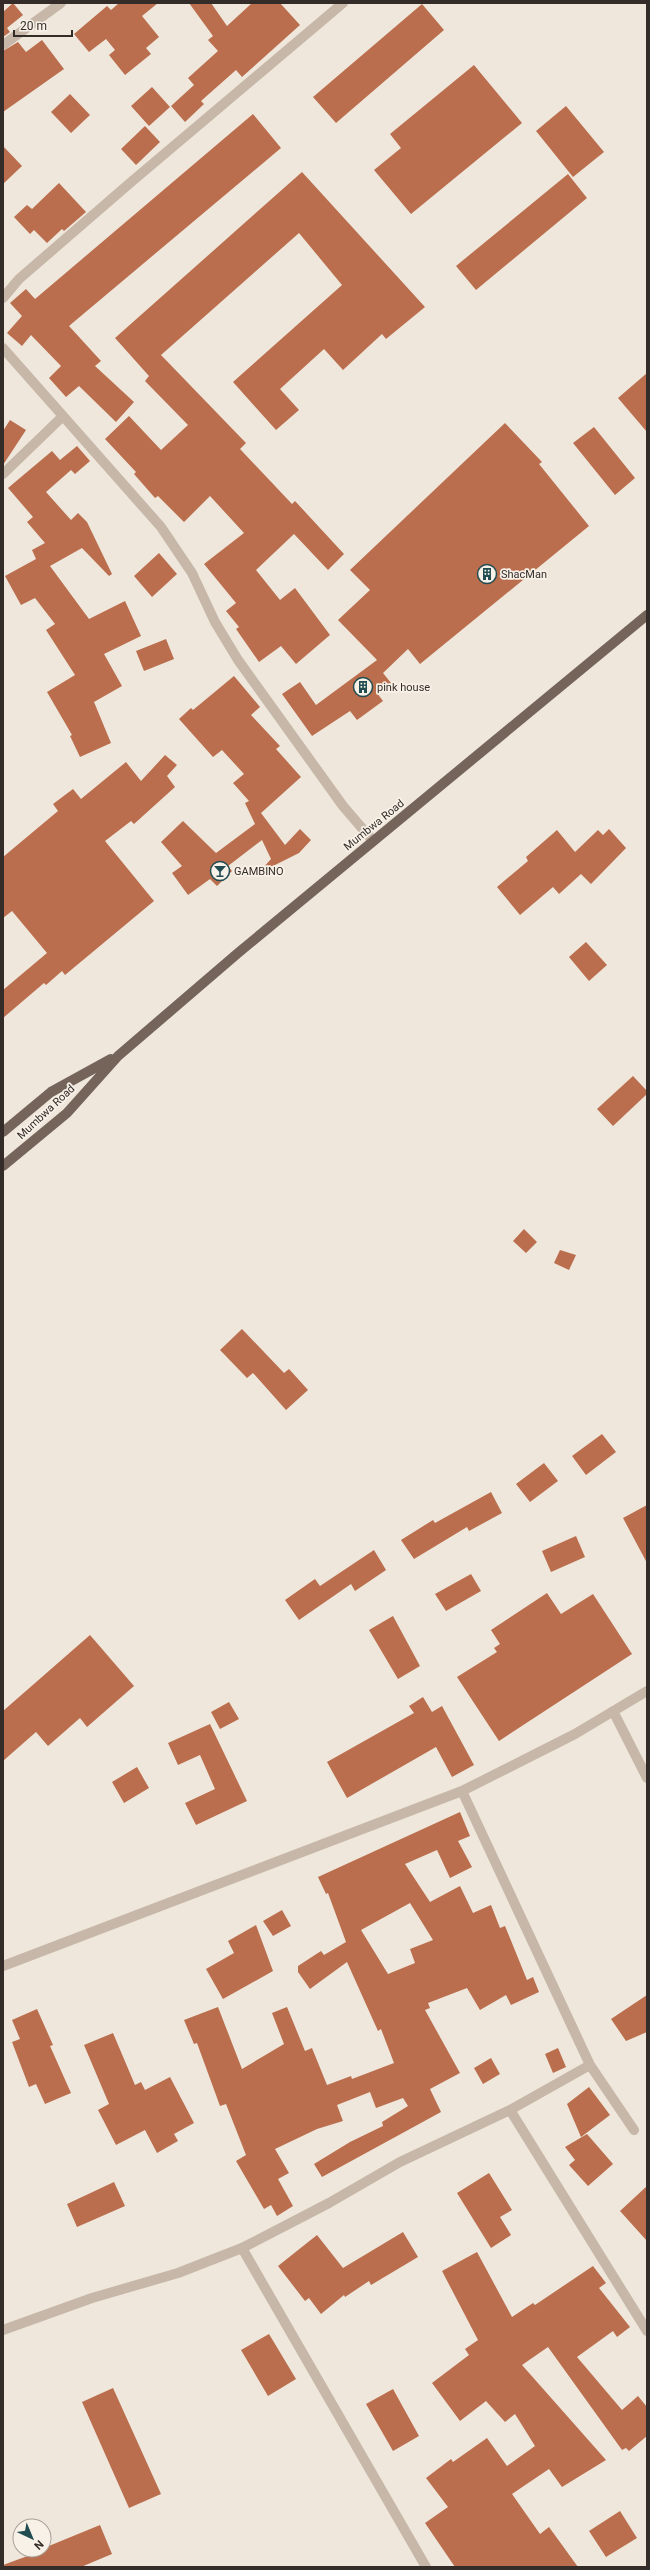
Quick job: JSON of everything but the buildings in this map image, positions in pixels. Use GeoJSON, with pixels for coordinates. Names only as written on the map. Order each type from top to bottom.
{"type":"FeatureCollection","features":[{"type":"Feature","properties":{"kind":"main road","name":"Mumbwa Road"},"geometry":{"type":"LineString","coordinates":[[3,1166],[67,1113],[118,1056],[238,953],[647,615]]}},
{"type":"Feature","properties":{"kind":"main road","name":"Mumbwa Road"},"geometry":{"type":"LineString","coordinates":[[3,1132],[51,1092],[118,1056]]}},
{"type":"Feature","properties":{"kind":"street"},"geometry":{"type":"LineString","coordinates":[[3,45],[61,3]]}},
{"type":"Feature","properties":{"kind":"street"},"geometry":{"type":"LineString","coordinates":[[3,298],[19,279],[343,3]]}},
{"type":"Feature","properties":{"kind":"street"},"geometry":{"type":"LineString","coordinates":[[3,348],[62,417],[161,527],[192,573],[215,622],[238,660],[325,782],[373,841]]}},
{"type":"Feature","properties":{"kind":"street"},"geometry":{"type":"LineString","coordinates":[[3,474],[62,417]]}},
{"type":"Feature","properties":{"kind":"street"},"geometry":{"type":"LineString","coordinates":[[3,1966],[462,1791],[575,1734],[647,1691]]}},
{"type":"Feature","properties":{"kind":"street"},"geometry":{"type":"LineString","coordinates":[[613,1712],[647,1778]]}},
{"type":"Feature","properties":{"kind":"street"},"geometry":{"type":"LineString","coordinates":[[462,1791],[590,2065],[634,2130]]}},
{"type":"Feature","properties":{"kind":"street"},"geometry":{"type":"LineString","coordinates":[[3,2330],[92,2298],[178,2273],[242,2248],[329,2203],[400,2162],[510,2110],[590,2065]]}},
{"type":"Feature","properties":{"kind":"street"},"geometry":{"type":"LineString","coordinates":[[510,2110],[647,2331]]}},
{"type":"Feature","properties":{"kind":"street"},"geometry":{"type":"LineString","coordinates":[[242,2248],[426,2567]]}},
{"type":"Feature","properties":{"kind":"place","name":"ShacMan"},"geometry":{"type":"Point","coordinates":[487,574]}},
{"type":"Feature","properties":{"kind":"place","name":"pink house"},"geometry":{"type":"Point","coordinates":[363,687]}},
{"type":"Feature","properties":{"kind":"place","name":"GAMBINO"},"geometry":{"type":"Point","coordinates":[220,871]}}]}
